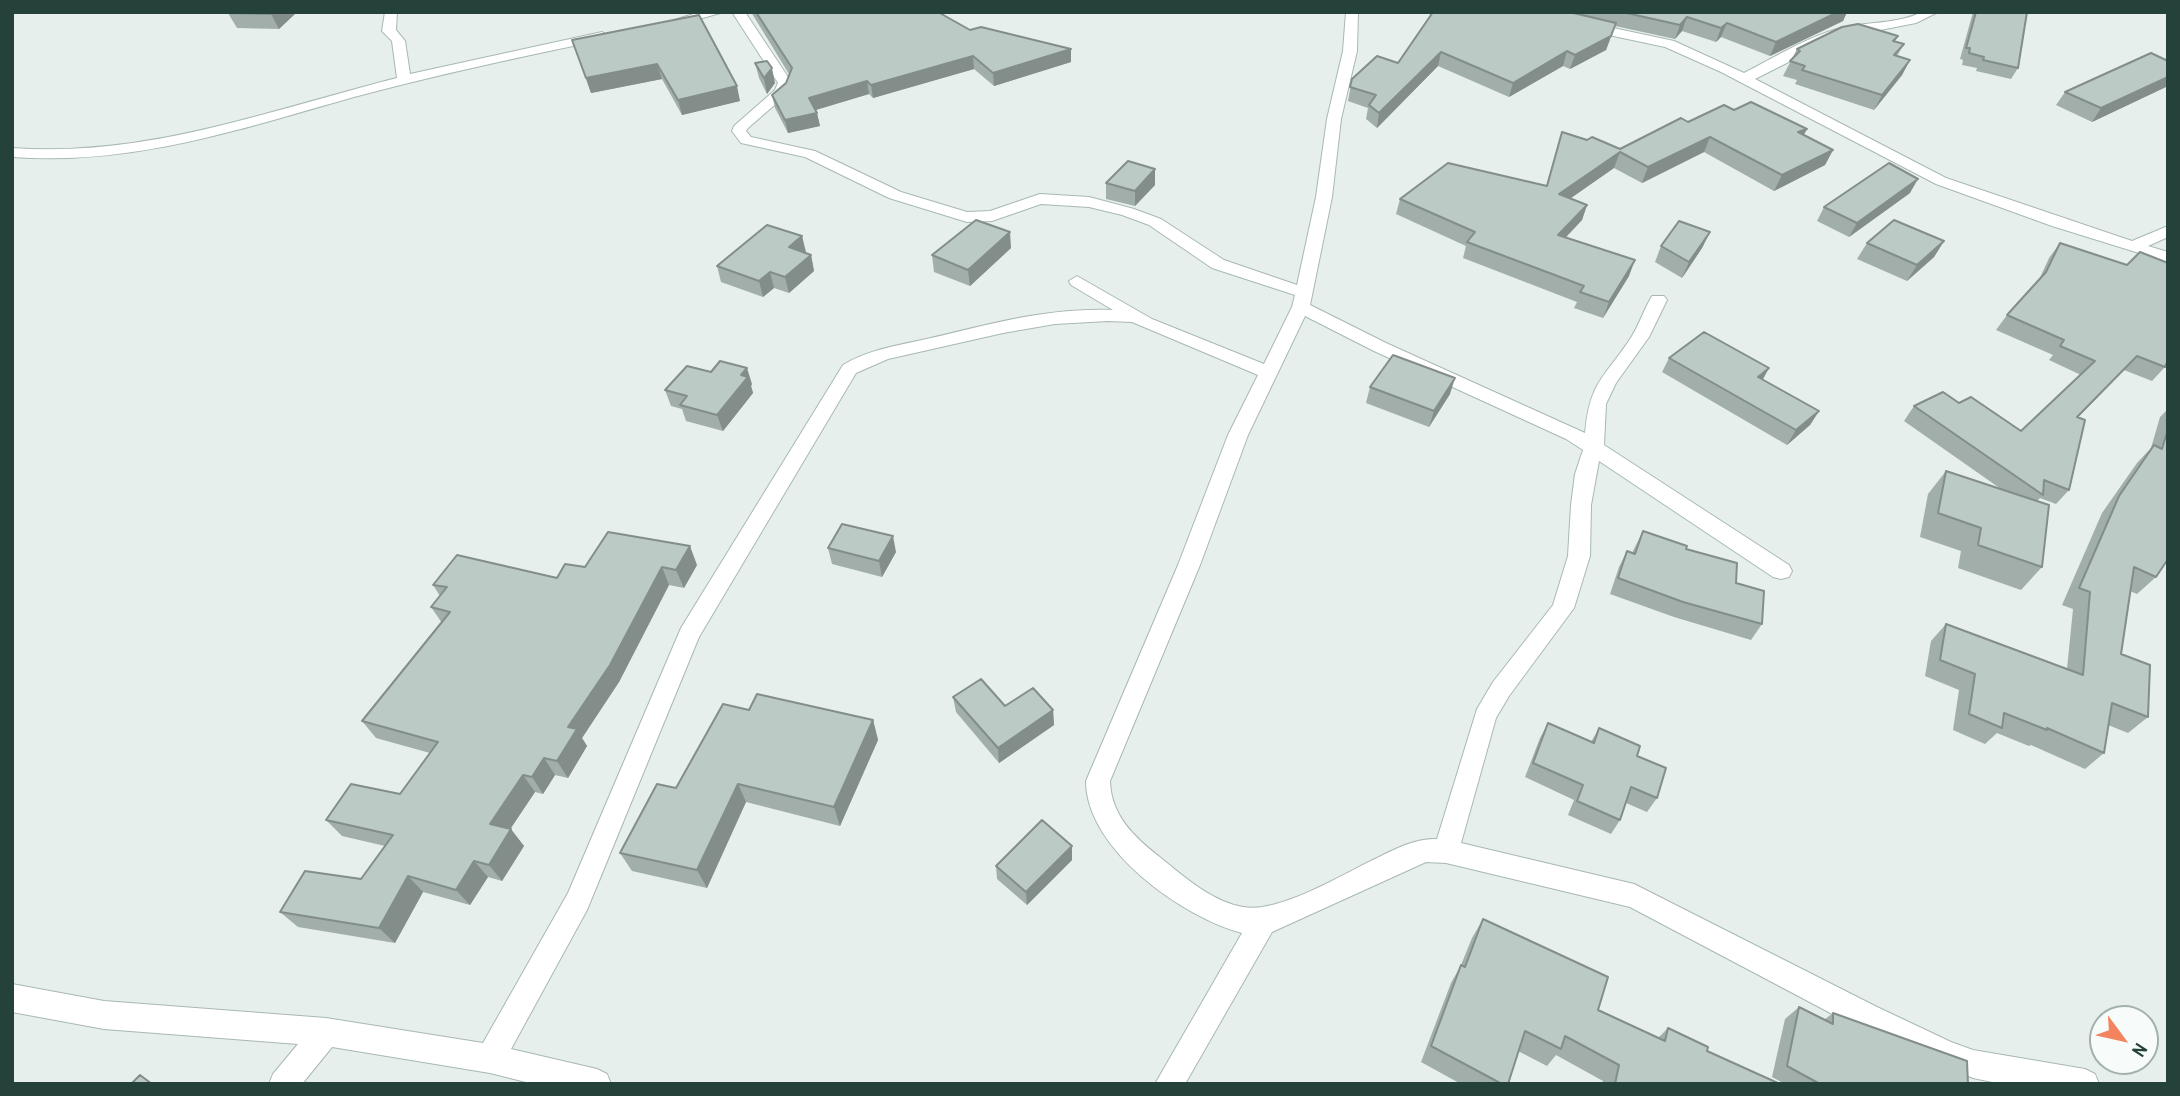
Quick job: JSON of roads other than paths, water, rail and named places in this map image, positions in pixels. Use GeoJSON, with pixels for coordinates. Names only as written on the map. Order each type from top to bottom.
{"type":"FeatureCollection","features":[{"type":"Feature","properties":{"kind":"street"},"geometry":{"type":"LineString","coordinates":[[391,12],[389,31],[403,46],[400,60],[404,79]]}},
{"type":"Feature","properties":{"kind":"street"},"geometry":{"type":"LineString","coordinates":[[655,26],[718,12]]}},
{"type":"Feature","properties":{"kind":"street"},"geometry":{"type":"LineString","coordinates":[[738,12],[785,82],[783,89],[741,127],[739,131],[746,140],[810,154],[895,195],[967,217],[992,216],[1040,199],[1089,202],[1155,222],[1218,264],[1303,300],[1380,347],[1524,410],[1594,445],[1781,570]]}},
{"type":"Feature","properties":{"kind":"street"},"geometry":{"type":"LineString","coordinates":[[1352,12],[1350,51],[1334,119],[1324,197],[1303,300],[1238,435],[1189,565],[1103,766],[1098,789],[1104,815],[1119,838],[1162,876],[1215,911],[1237,919],[1263,922],[1302,908],[1406,857],[1426,850],[1446,851],[1634,896],[1974,1074],[2085,1084]]}},
{"type":"Feature","properties":{"kind":"street"},"geometry":{"type":"LineString","coordinates":[[1744,79],[1823,38],[1844,31],[1918,18],[1932,12]]}},
{"type":"Feature","properties":{"kind":"street"},"geometry":{"type":"LineString","coordinates":[[1568,22],[1669,44],[1744,79],[1941,181],[2045,219],[2168,257]]}},
{"type":"Feature","properties":{"kind":"street"},"geometry":{"type":"LineString","coordinates":[[12,158],[92,154],[155,144],[404,79],[618,33]]}},
{"type":"Feature","properties":{"kind":"street"},"geometry":{"type":"LineString","coordinates":[[12,152],[35,155]]}},
{"type":"Feature","properties":{"kind":"street"},"geometry":{"type":"LineString","coordinates":[[2134,246],[2168,231]]}},
{"type":"Feature","properties":{"kind":"street"},"geometry":{"type":"LineString","coordinates":[[1077,281],[1134,317],[1268,372]]}},
{"type":"Feature","properties":{"kind":"street"},"geometry":{"type":"LineString","coordinates":[[1446,851],[1485,716],[1500,689],[1563,608],[1579,556],[1585,474],[1594,445],[1597,404],[1616,367],[1640,337],[1658,300]]}},
{"type":"Feature","properties":{"kind":"street"},"geometry":{"type":"LineString","coordinates":[[490,1059],[578,901],[689,634],[849,369],[864,361],[1054,317],[1106,314],[1134,317]]}},
{"type":"Feature","properties":{"kind":"street"},"geometry":{"type":"LineString","coordinates":[[1169,1084],[1263,922]]}},
{"type":"Feature","properties":{"kind":"street"},"geometry":{"type":"LineString","coordinates":[[12,998],[104,1015],[326,1032],[490,1059],[597,1084]]}},
{"type":"Feature","properties":{"kind":"street"},"geometry":{"type":"LineString","coordinates":[[283,1084],[326,1032]]}}]}
